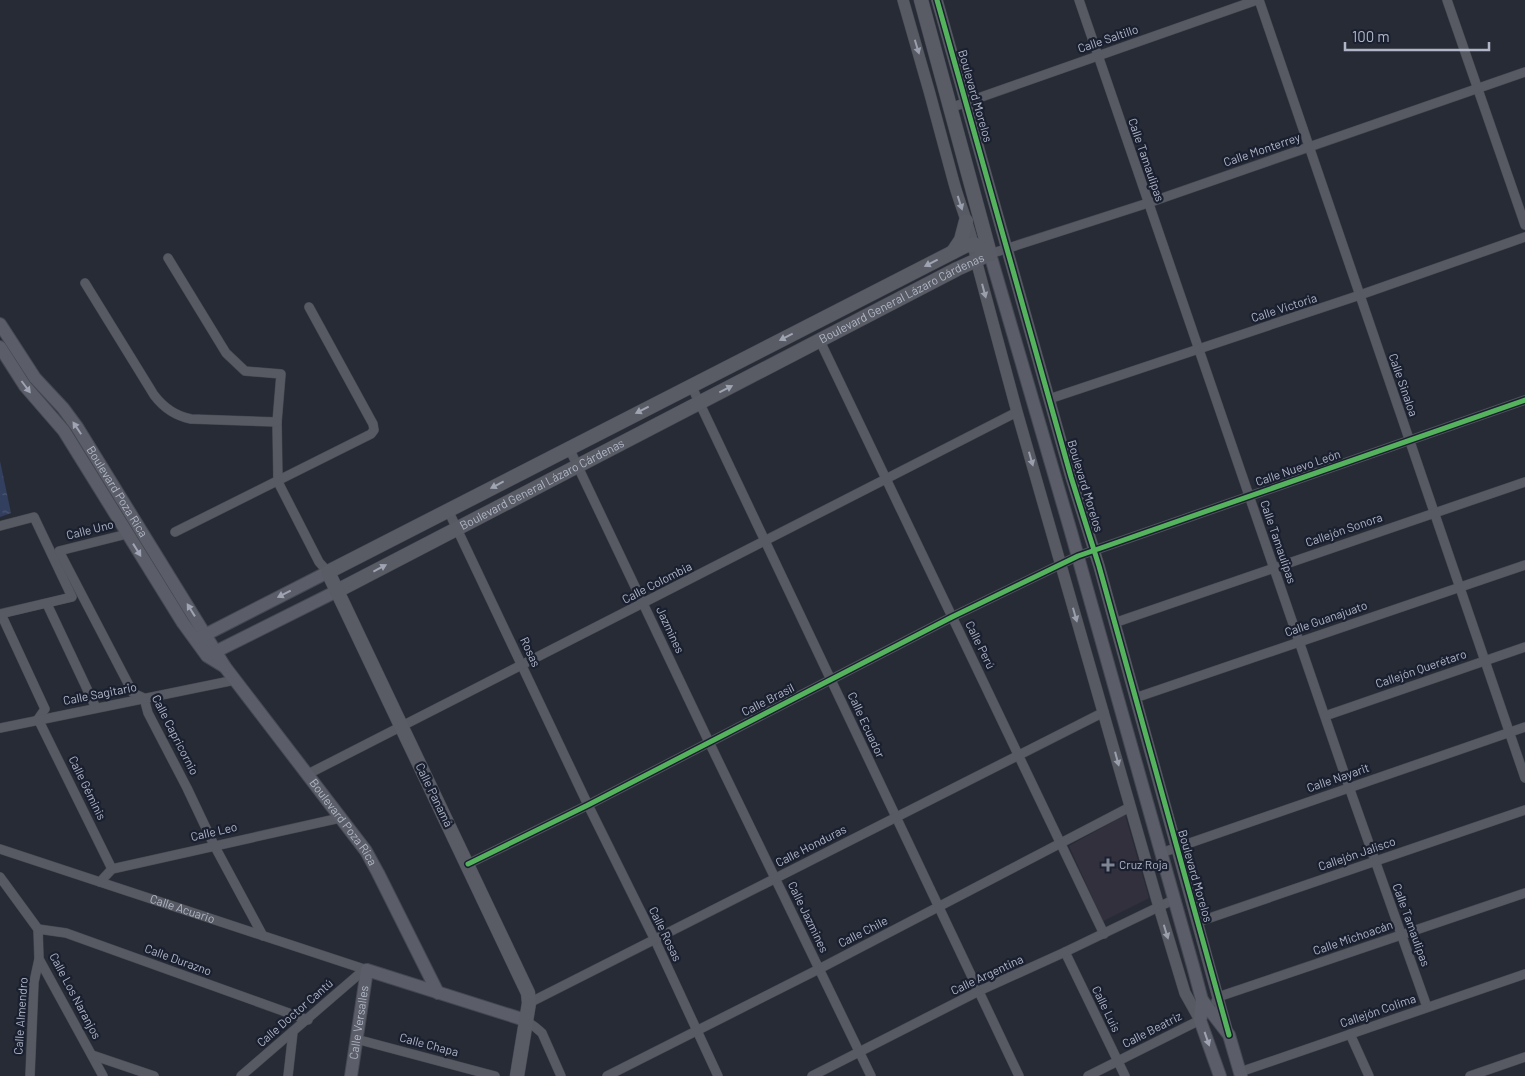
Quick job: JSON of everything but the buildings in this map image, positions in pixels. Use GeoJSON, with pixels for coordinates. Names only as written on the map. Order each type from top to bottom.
{"type":"FeatureCollection","features":[{"type":"Feature","properties":{"kind":"main road","name":"Boulevard Morelos"},"geometry":{"type":"LineString","coordinates":[[921,0],[990,254],[1078,556],[1173,900],[1206,1005],[1229,1035],[1240,1074]]}},
{"type":"Feature","properties":{"kind":"main road"},"geometry":{"type":"LineString","coordinates":[[928,83],[942,79]]}},
{"type":"Feature","properties":{"kind":"main road"},"geometry":{"type":"LineString","coordinates":[[952,252],[961,240],[966,221]]}},
{"type":"Feature","properties":{"kind":"main road","name":"Boulevard General Lázaro Cárdenas"},"geometry":{"type":"LineString","coordinates":[[328,572],[952,252],[974,244],[990,254]]}},
{"type":"Feature","properties":{"kind":"main road","name":"Boulevard General Lázaro Cárdenas"},"geometry":{"type":"LineString","coordinates":[[212,654],[990,254]]}},
{"type":"Feature","properties":{"kind":"main road"},"geometry":{"type":"LineString","coordinates":[[822,340],[828,331],[852,315],[854,311],[850,304]]}},
{"type":"Feature","properties":{"kind":"main road","name":"Boulevard Poza Rica"},"geometry":{"type":"LineString","coordinates":[[0,324],[9,357],[29,391],[64,431],[127,534],[201,637]]}},
{"type":"Feature","properties":{"kind":"main road","name":"Boulevard Poza Rica"},"geometry":{"type":"LineString","coordinates":[[0,347],[9,357],[35,378],[63,408],[77,428],[212,654],[226,667],[366,851],[438,993]]}},
{"type":"Feature","properties":{"kind":"main road"},"geometry":{"type":"LineString","coordinates":[[201,637],[328,572]]}},
{"type":"Feature","properties":{"kind":"main road","name":"Calle Panamá"},"geometry":{"type":"LineString","coordinates":[[328,572],[524,982],[529,1003],[516,1076]]}},
{"type":"Feature","properties":{"kind":"main road","name":"Calle Acuario"},"geometry":{"type":"LineString","coordinates":[[366,969],[525,1020]]}},
{"type":"Feature","properties":{"kind":"main road","name":"Calle Versalles"},"geometry":{"type":"LineString","coordinates":[[351,1076],[366,969]]}},
{"type":"Feature","properties":{"kind":"main road","name":"Boulevard Morelos"},"geometry":{"type":"LineString","coordinates":[[1206,1005],[1200,1020],[1220,1076]]}},
{"type":"Feature","properties":{"kind":"street","name":"Boulevard Morelos"},"geometry":{"type":"LineString","coordinates":[[903,0],[928,83],[955,186],[974,244],[976,260],[1017,412],[1130,808],[1185,993],[1200,1020]]}},
{"type":"Feature","properties":{"kind":"street","name":"Boulevard Morelos"},"geometry":{"type":"LineString","coordinates":[[937,0],[1229,1035]]}},
{"type":"Feature","properties":{"kind":"street","name":"Calle Tamaulipas"},"geometry":{"type":"LineString","coordinates":[[1079,0],[1349,787],[1427,1007]]}},
{"type":"Feature","properties":{"kind":"street","name":"Calle Saltillo"},"geometry":{"type":"LineString","coordinates":[[950,108],[1258,0]]}},
{"type":"Feature","properties":{"kind":"street","name":"Calle Sinaloa"},"geometry":{"type":"LineString","coordinates":[[1258,0],[1525,778]]}},
{"type":"Feature","properties":{"kind":"street"},"geometry":{"type":"LineString","coordinates":[[1447,0],[1525,226]]}},
{"type":"Feature","properties":{"kind":"street","name":"Calle Monterrey"},"geometry":{"type":"LineString","coordinates":[[990,254],[1148,203],[1525,72]]}},
{"type":"Feature","properties":{"kind":"street","name":"Calle Victoria"},"geometry":{"type":"LineString","coordinates":[[1049,399],[1360,296],[1525,238]]}},
{"type":"Feature","properties":{"kind":"street"},"geometry":{"type":"LineString","coordinates":[[168,258],[226,353],[245,371],[281,374],[277,422],[278,482],[319,562],[328,572]]}},
{"type":"Feature","properties":{"kind":"street"},"geometry":{"type":"LineString","coordinates":[[85,284],[154,395],[167,408],[191,419],[277,422]]}},
{"type":"Feature","properties":{"kind":"street"},"geometry":{"type":"LineString","coordinates":[[175,532],[278,482],[371,434],[374,430],[373,424],[309,307]]}},
{"type":"Feature","properties":{"kind":"street","name":"Calle Perú"},"geometry":{"type":"LineString","coordinates":[[822,340],[886,479],[1104,934]]}},
{"type":"Feature","properties":{"kind":"street","name":"Calle Ecuador"},"geometry":{"type":"LineString","coordinates":[[691,386],[1019,1076]]}},
{"type":"Feature","properties":{"kind":"street","name":"Calle Nuevo León"},"geometry":{"type":"LineString","coordinates":[[1078,556],[1525,400]]}},
{"type":"Feature","properties":{"kind":"street","name":"Calle Colombia"},"geometry":{"type":"LineString","coordinates":[[308,774],[402,728],[1017,412]]}},
{"type":"Feature","properties":{"kind":"street","name":"Jazmines"},"geometry":{"type":"LineString","coordinates":[[569,448],[709,742]]}},
{"type":"Feature","properties":{"kind":"street","name":"Callejón Sonora"},"geometry":{"type":"LineString","coordinates":[[1114,623],[1525,482]]}},
{"type":"Feature","properties":{"kind":"street","name":"Rosas"},"geometry":{"type":"LineString","coordinates":[[448,510],[588,805]]}},
{"type":"Feature","properties":{"kind":"street"},"geometry":{"type":"LineString","coordinates":[[0,526],[34,517],[72,597],[0,614],[45,709],[38,720]]}},
{"type":"Feature","properties":{"kind":"street","name":"Calle Uno"},"geometry":{"type":"LineString","coordinates":[[59,551],[127,534]]}},
{"type":"Feature","properties":{"kind":"street","name":"Calle Capricornio"},"geometry":{"type":"LineString","coordinates":[[59,551],[133,693],[144,698],[148,713],[188,788],[214,845],[263,936]]}},
{"type":"Feature","properties":{"kind":"street","name":"Calle Brasil"},"geometry":{"type":"LineString","coordinates":[[468,864],[588,805],[952,617],[1078,556]]}},
{"type":"Feature","properties":{"kind":"street","name":"Calle Guanajuato"},"geometry":{"type":"LineString","coordinates":[[1135,698],[1525,565]]}},
{"type":"Feature","properties":{"kind":"street"},"geometry":{"type":"LineString","coordinates":[[46,604],[96,708]]}},
{"type":"Feature","properties":{"kind":"street","name":"Callejón Querétaro"},"geometry":{"type":"LineString","coordinates":[[1325,716],[1525,647]]}},
{"type":"Feature","properties":{"kind":"street","name":"Calle Sagitario"},"geometry":{"type":"LineString","coordinates":[[0,728],[235,680]]}},
{"type":"Feature","properties":{"kind":"street","name":"Calle Honduras"},"geometry":{"type":"LineString","coordinates":[[529,1003],[1104,712]]}},
{"type":"Feature","properties":{"kind":"street","name":"Calle Géminis"},"geometry":{"type":"LineString","coordinates":[[38,720],[112,869]]}},
{"type":"Feature","properties":{"kind":"street","name":"Calle Nayarit"},"geometry":{"type":"LineString","coordinates":[[1160,853],[1525,727]]}},
{"type":"Feature","properties":{"kind":"street","name":"Calle Jazmines"},"geometry":{"type":"LineString","coordinates":[[709,742],[871,1076]]}},
{"type":"Feature","properties":{"kind":"street","name":"Calle Rosas"},"geometry":{"type":"LineString","coordinates":[[588,805],[718,1076]]}},
{"type":"Feature","properties":{"kind":"street","name":"Calle Chile"},"geometry":{"type":"LineString","coordinates":[[607,1076],[697,1032],[1130,808]]}},
{"type":"Feature","properties":{"kind":"street","name":"Callejón Jalisco"},"geometry":{"type":"LineString","coordinates":[[1198,922],[1525,810]]}},
{"type":"Feature","properties":{"kind":"street","name":"Calle Leo"},"geometry":{"type":"LineString","coordinates":[[112,869],[340,818]]}},
{"type":"Feature","properties":{"kind":"street","name":"Calle Acuario"},"geometry":{"type":"LineString","coordinates":[[0,849],[366,969]]}},
{"type":"Feature","properties":{"kind":"street"},"geometry":{"type":"LineString","coordinates":[[100,882],[112,869]]}},
{"type":"Feature","properties":{"kind":"street"},"geometry":{"type":"LineString","coordinates":[[0,877],[38,929]]}},
{"type":"Feature","properties":{"kind":"street","name":"Calle Michoacán"},"geometry":{"type":"LineString","coordinates":[[1218,997],[1525,893]]}},
{"type":"Feature","properties":{"kind":"street","name":"Calle Argentina"},"geometry":{"type":"LineString","coordinates":[[812,1076],[979,991],[1173,900]]}},
{"type":"Feature","properties":{"kind":"street","name":"Calle Los Naranjos"},"geometry":{"type":"LineString","coordinates":[[38,929],[39,959],[103,1076]]}},
{"type":"Feature","properties":{"kind":"street","name":"Calle Durazno"},"geometry":{"type":"LineString","coordinates":[[38,929],[66,933],[308,1020]]}},
{"type":"Feature","properties":{"kind":"street","name":"Calle Luis"},"geometry":{"type":"LineString","coordinates":[[1065,952],[1125,1076]]}},
{"type":"Feature","properties":{"kind":"street","name":"Calle Almendro"},"geometry":{"type":"LineString","coordinates":[[30,1076],[34,982],[39,959]]}},
{"type":"Feature","properties":{"kind":"street","name":"Calle Doctor Cantú"},"geometry":{"type":"LineString","coordinates":[[241,1076],[366,969]]}},
{"type":"Feature","properties":{"kind":"street","name":"Callejón Colima"},"geometry":{"type":"LineString","coordinates":[[1240,1074],[1525,974]]}},
{"type":"Feature","properties":{"kind":"street"},"geometry":{"type":"LineString","coordinates":[[1206,1005],[1218,997]]}},
{"type":"Feature","properties":{"kind":"street"},"geometry":{"type":"LineString","coordinates":[[525,1020],[542,1033],[561,1076]]}},
{"type":"Feature","properties":{"kind":"street","name":"Calle Beatriz"},"geometry":{"type":"LineString","coordinates":[[1088,1076],[1200,1020]]}},
{"type":"Feature","properties":{"kind":"street"},"geometry":{"type":"LineString","coordinates":[[288,1076],[293,1032]]}},
{"type":"Feature","properties":{"kind":"street"},"geometry":{"type":"LineString","coordinates":[[1350,1034],[1369,1076]]}},
{"type":"Feature","properties":{"kind":"street","name":"Calle Chapa"},"geometry":{"type":"LineString","coordinates":[[356,1039],[495,1076]]}},
{"type":"Feature","properties":{"kind":"street"},"geometry":{"type":"LineString","coordinates":[[92,1055],[154,1076]]}},
{"type":"Feature","properties":{"kind":"street"},"geometry":{"type":"LineString","coordinates":[[1470,1076],[1525,1057]]}},
{"type":"Feature","properties":{"kind":"shaded area","name":"Cruz Roja"},"geometry":{"type":"Polygon","coordinates":[[[1125,815],[1149,898],[1103,921],[1069,846],[1125,815]]]}},
{"type":"Feature","properties":{"kind":"water"},"geometry":{"type":"Polygon","coordinates":[[[0,461],[11,513],[0,517],[0,461]]]}},
{"type":"Feature","properties":{"kind":"cycle path"},"geometry":{"type":"LineString","coordinates":[[937,0],[1071,477],[1099,566],[1229,1035]]}},
{"type":"Feature","properties":{"kind":"cycle path"},"geometry":{"type":"LineString","coordinates":[[468,864],[588,805],[952,617],[1078,556],[1525,400]]}},
{"type":"Feature","properties":{"kind":"place","name":"Cruz Roja"},"geometry":{"type":"Point","coordinates":[1108,865]}}]}
